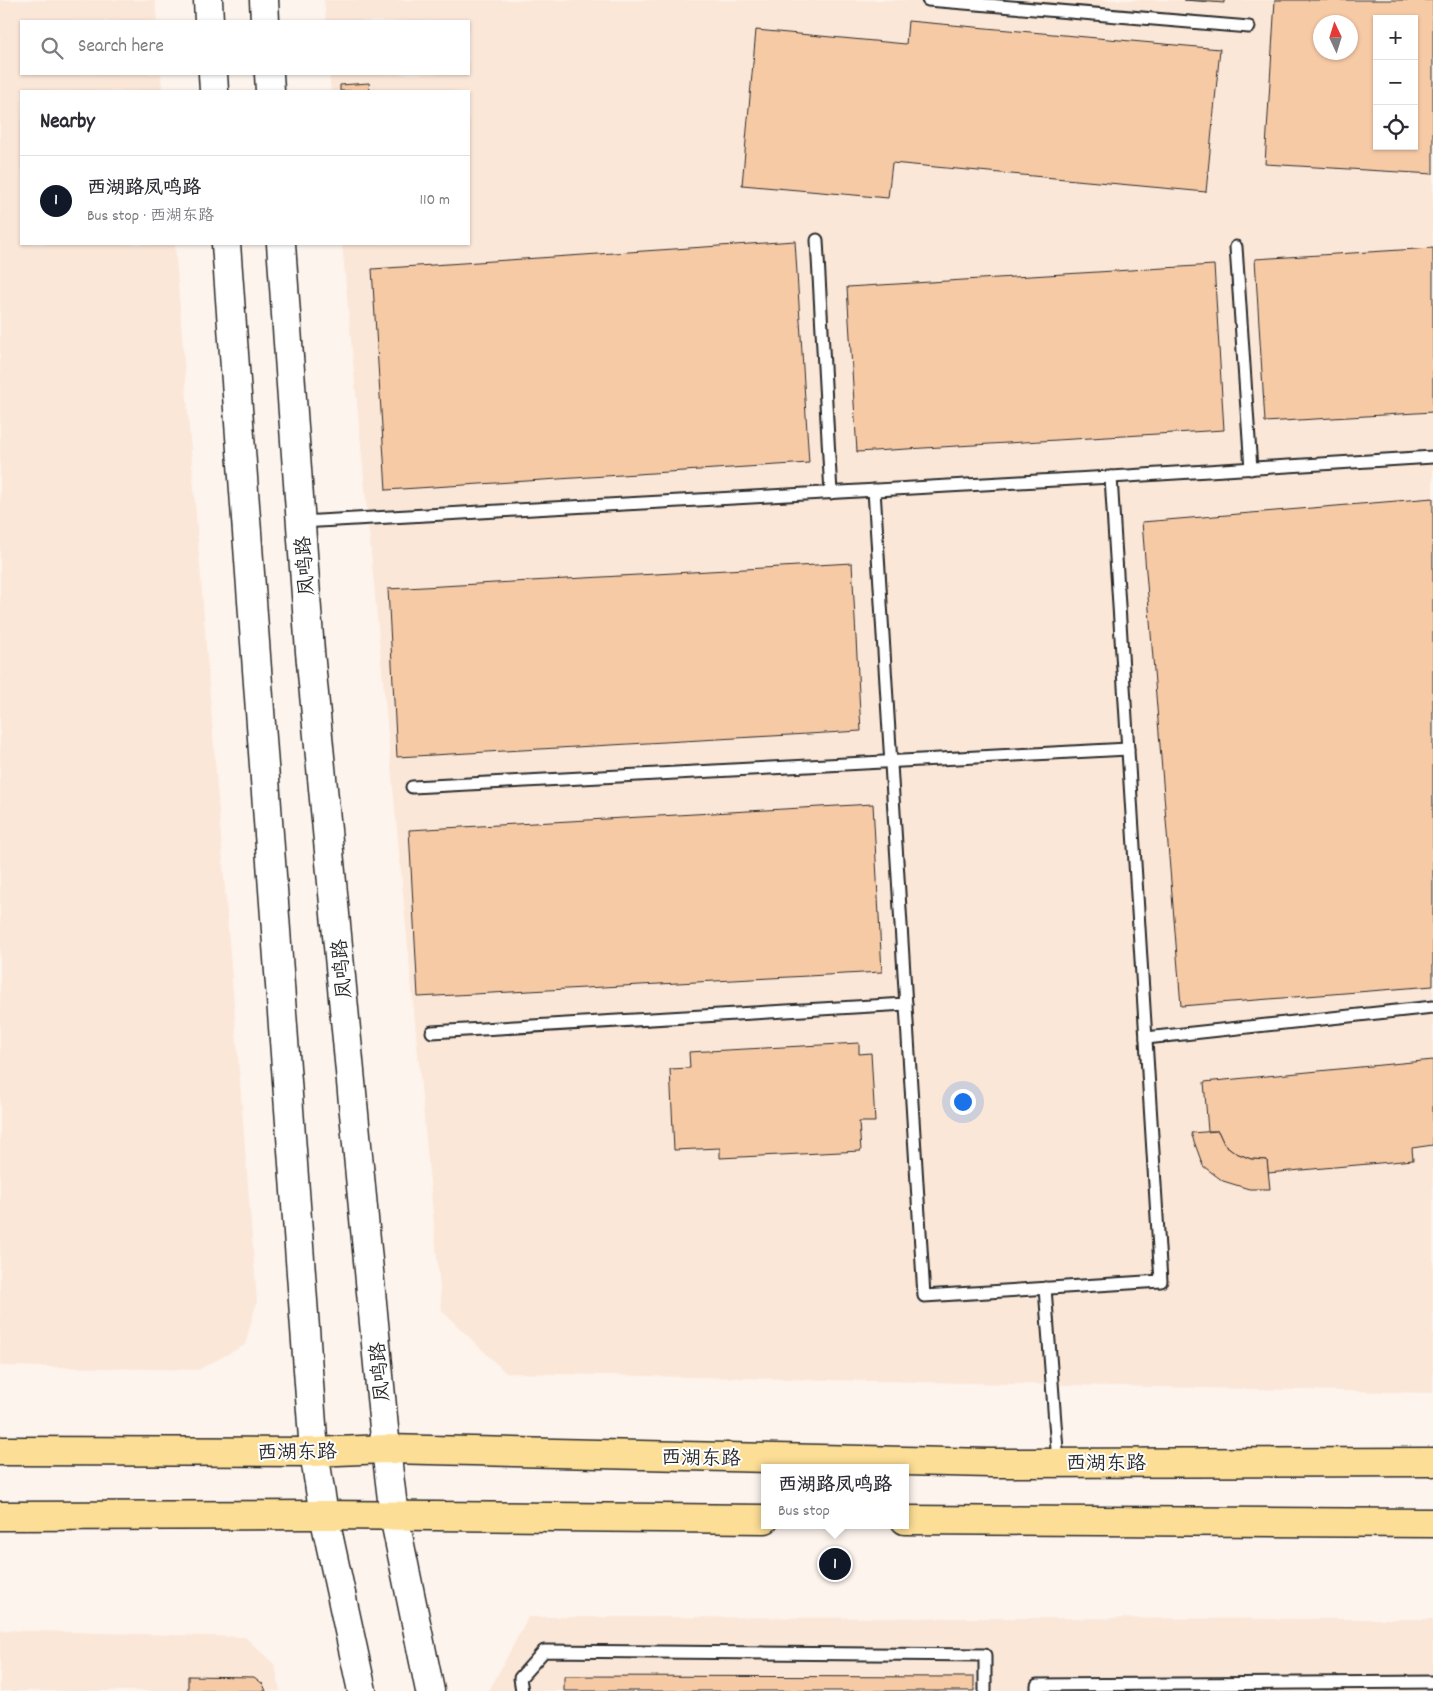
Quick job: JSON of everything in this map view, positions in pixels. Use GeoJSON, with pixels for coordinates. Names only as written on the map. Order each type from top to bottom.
{"type":"FeatureCollection","features":[{"type":"Feature","properties":{"kind":"main road","name":"西湖东路"},"geometry":{"type":"LineString","coordinates":[[0,1451],[314,1452],[386,1449],[990,1463],[1433,1462]]}},
{"type":"Feature","properties":{"kind":"main road"},"geometry":{"type":"LineString","coordinates":[[0,1516],[324,1515],[761,1519]]}},
{"type":"Feature","properties":{"kind":"main road"},"geometry":{"type":"LineString","coordinates":[[909,1520],[1433,1523]]}},
{"type":"Feature","properties":{"kind":"street"},"geometry":{"type":"LineString","coordinates":[[208,0],[209,20]]}},
{"type":"Feature","properties":{"kind":"street"},"geometry":{"type":"LineString","coordinates":[[264,0],[265,20]]}},
{"type":"Feature","properties":{"kind":"street"},"geometry":{"type":"LineString","coordinates":[[213,75],[214,90]]}},
{"type":"Feature","properties":{"kind":"street"},"geometry":{"type":"LineString","coordinates":[[269,75],[270,90]]}},
{"type":"Feature","properties":{"kind":"street"},"geometry":{"type":"LineString","coordinates":[[226,245],[314,1452],[324,1515],[362,1691]]}},
{"type":"Feature","properties":{"kind":"street","name":"凤鸣路"},"geometry":{"type":"LineString","coordinates":[[281,245],[312,672],[386,1449],[394,1516],[430,1691]]}},
{"type":"Feature","properties":{"kind":"lane"},"geometry":{"type":"LineString","coordinates":[[928,0],[1248,27]]}},
{"type":"Feature","properties":{"kind":"lane"},"geometry":{"type":"LineString","coordinates":[[816,240],[831,493]]}},
{"type":"Feature","properties":{"kind":"lane"},"geometry":{"type":"LineString","coordinates":[[1236,247],[1251,468]]}},
{"type":"Feature","properties":{"kind":"lane"},"geometry":{"type":"LineString","coordinates":[[301,522],[1111,477],[1433,457]]}},
{"type":"Feature","properties":{"kind":"lane"},"geometry":{"type":"LineString","coordinates":[[874,490],[924,1296],[1161,1281],[1111,477]]}},
{"type":"Feature","properties":{"kind":"lane"},"geometry":{"type":"LineString","coordinates":[[412,787],[1128,749]]}},
{"type":"Feature","properties":{"kind":"lane"},"geometry":{"type":"LineString","coordinates":[[432,1032],[906,1004]]}},
{"type":"Feature","properties":{"kind":"lane"},"geometry":{"type":"LineString","coordinates":[[1146,1038],[1433,1007]]}},
{"type":"Feature","properties":{"kind":"lane"},"geometry":{"type":"LineString","coordinates":[[1045,1288],[1058,1462]]}},
{"type":"Feature","properties":{"kind":"lane"},"geometry":{"type":"LineString","coordinates":[[522,1691],[520,1678],[544,1651],[554,1651],[985,1655],[985,1691]]}},
{"type":"Feature","properties":{"kind":"lane"},"geometry":{"type":"LineString","coordinates":[[1037,1691],[1037,1685],[1346,1687],[1433,1682]]}},
{"type":"Feature","properties":{"kind":"shaded area"},"geometry":{"type":"Polygon","coordinates":[[[0,0],[155,0],[157,20],[20,20],[20,75],[161,75],[162,90],[20,90],[20,245],[175,245],[257,1301],[245,1345],[198,1370],[0,1366],[0,0]]]}},
{"type":"Feature","properties":{"kind":"shaded area"},"geometry":{"type":"Polygon","coordinates":[[[324,0],[1433,0],[1433,1393],[506,1373],[442,1311],[342,245],[470,245],[470,90],[331,90],[329,75],[470,75],[470,20],[326,20],[324,0]]]}},
{"type":"Feature","properties":{"kind":"shaded area"},"geometry":{"type":"Polygon","coordinates":[[[528,1617],[1433,1619],[1433,1691],[489,1691],[528,1617]]]}},
{"type":"Feature","properties":{"kind":"shaded area"},"geometry":{"type":"Polygon","coordinates":[[[0,1630],[245,1637],[275,1665],[280,1691],[0,1691],[0,1630]]]}},
{"type":"Feature","properties":{"kind":"building"},"geometry":{"type":"Polygon","coordinates":[[[1184,0],[1224,0],[1224,3],[1184,0]]]}},
{"type":"Feature","properties":{"kind":"building"},"geometry":{"type":"Polygon","coordinates":[[[1275,0],[1433,0],[1433,174],[1265,164],[1275,0]]]}},
{"type":"Feature","properties":{"kind":"building"},"geometry":{"type":"Polygon","coordinates":[[[908,21],[1220,49],[1206,192],[892,163],[888,198],[742,185],[756,30],[906,44],[908,21]]]}},
{"type":"Feature","properties":{"kind":"building"},"geometry":{"type":"Polygon","coordinates":[[[369,83],[370,90],[340,90],[340,85],[369,83]]]}},
{"type":"Feature","properties":{"kind":"building"},"geometry":{"type":"Polygon","coordinates":[[[795,241],[809,463],[386,490],[372,269],[795,241]]]}},
{"type":"Feature","properties":{"kind":"building"},"geometry":{"type":"Polygon","coordinates":[[[1433,248],[1433,412],[1265,422],[1255,259],[1433,248]]]}},
{"type":"Feature","properties":{"kind":"building"},"geometry":{"type":"Polygon","coordinates":[[[1214,265],[1224,430],[857,452],[847,287],[1214,265]]]}},
{"type":"Feature","properties":{"kind":"building"},"geometry":{"type":"Polygon","coordinates":[[[1433,498],[1433,986],[1181,1006],[1142,522],[1433,498]]]}},
{"type":"Feature","properties":{"kind":"building"},"geometry":{"type":"Polygon","coordinates":[[[852,563],[861,731],[397,757],[388,589],[852,563]]]}},
{"type":"Feature","properties":{"kind":"building"},"geometry":{"type":"Polygon","coordinates":[[[873,804],[882,972],[418,997],[409,830],[873,804]]]}},
{"type":"Feature","properties":{"kind":"building"},"geometry":{"type":"Polygon","coordinates":[[[859,1043],[859,1054],[871,1053],[875,1122],[859,1122],[861,1151],[720,1158],[720,1148],[674,1150],[670,1069],[690,1068],[689,1052],[859,1043]]]}},
{"type":"Feature","properties":{"kind":"building"},"geometry":{"type":"Polygon","coordinates":[[[1433,1060],[1433,1145],[1412,1148],[1413,1160],[1268,1173],[1267,1160],[1251,1159],[1236,1153],[1224,1144],[1218,1131],[1208,1131],[1204,1082],[1433,1060]]]}},
{"type":"Feature","properties":{"kind":"building"},"geometry":{"type":"Polygon","coordinates":[[[1218,1131],[1224,1144],[1236,1153],[1251,1159],[1267,1160],[1270,1189],[1249,1189],[1223,1181],[1203,1166],[1191,1133],[1218,1131]]]}},
{"type":"Feature","properties":{"kind":"building"},"geometry":{"type":"Polygon","coordinates":[[[188,1676],[254,1677],[263,1684],[266,1691],[188,1691],[188,1676]]]}},
{"type":"Feature","properties":{"kind":"building"},"geometry":{"type":"Polygon","coordinates":[[[564,1676],[974,1677],[974,1691],[564,1691],[564,1676]]]}},
{"type":"Feature","properties":{"kind":"place","name":"西湖路凤鸣路"},"geometry":{"type":"Point","coordinates":[835,1564]}}]}
